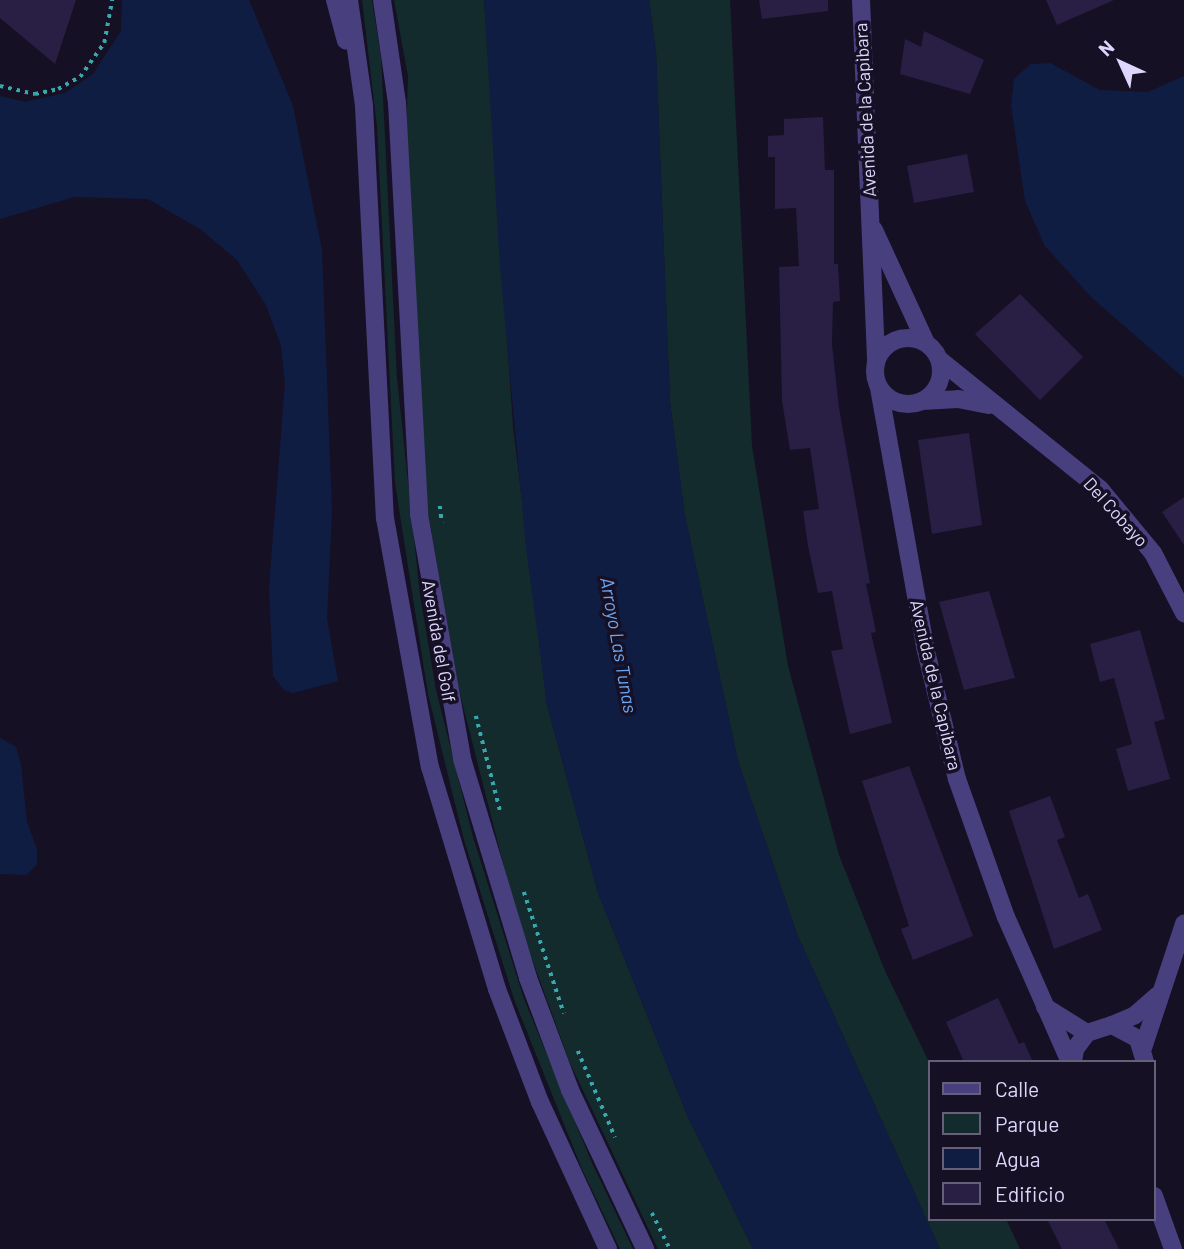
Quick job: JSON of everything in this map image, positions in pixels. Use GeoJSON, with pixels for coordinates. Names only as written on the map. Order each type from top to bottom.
{"type":"FeatureCollection","features":[{"type":"Feature","properties":{"kind":"street"},"geometry":{"type":"LineString","coordinates":[[335,0],[364,106]]}},
{"type":"Feature","properties":{"kind":"street","name":"Avenida del Golf"},"geometry":{"type":"LineString","coordinates":[[349,0],[364,106],[385,518],[430,767],[496,989],[540,1102],[608,1249]]}},
{"type":"Feature","properties":{"kind":"street","name":"Avenida del Golf"},"geometry":{"type":"LineString","coordinates":[[383,0],[397,103],[419,514],[459,747],[528,978],[570,1090],[645,1249]]}},
{"type":"Feature","properties":{"kind":"street","name":"Avenida de la Capibara"},"geometry":{"type":"LineString","coordinates":[[860,0],[876,363],[939,717],[1006,916],[1071,1060]]}},
{"type":"Feature","properties":{"kind":"street","name":"Avenida de la Capibara"},"geometry":{"type":"LineString","coordinates":[[870,220],[925,341],[940,360]]}},
{"type":"Feature","properties":{"kind":"street"},"geometry":{"type":"LineString","coordinates":[[876,363],[895,340],[925,341]]}},
{"type":"Feature","properties":{"kind":"street"},"geometry":{"type":"LineString","coordinates":[[889,433],[916,403],[937,388],[940,360]]}},
{"type":"Feature","properties":{"kind":"street","name":"Del Cobayo"},"geometry":{"type":"LineString","coordinates":[[940,360],[991,405],[1100,489],[1153,554],[1184,613]]}},
{"type":"Feature","properties":{"kind":"street"},"geometry":{"type":"LineString","coordinates":[[879,388],[892,400],[916,403]]}},
{"type":"Feature","properties":{"kind":"street","name":"Del Cobayo"},"geometry":{"type":"LineString","coordinates":[[916,403],[958,399],[991,405]]}},
{"type":"Feature","properties":{"kind":"street"},"geometry":{"type":"LineString","coordinates":[[1144,1055],[1158,995],[1184,925]]}},
{"type":"Feature","properties":{"kind":"street"},"geometry":{"type":"LineString","coordinates":[[1045,1007],[1087,1033],[1135,1015],[1158,995]]}},
{"type":"Feature","properties":{"kind":"street"},"geometry":{"type":"LineString","coordinates":[[1112,1025],[1131,1032],[1144,1055]]}},
{"type":"Feature","properties":{"kind":"street","name":"Avenida de la Capibara"},"geometry":{"type":"LineString","coordinates":[[1072,1060],[1075,1049],[1087,1033]]}},
{"type":"Feature","properties":{"kind":"street"},"geometry":{"type":"LineString","coordinates":[[1158,1219],[1173,1249]]}},
{"type":"Feature","properties":{"kind":"path"},"geometry":{"type":"LineString","coordinates":[[0,86],[35,94],[58,89],[80,77],[104,43],[112,0]]}},
{"type":"Feature","properties":{"kind":"path"},"geometry":{"type":"LineString","coordinates":[[438,493],[443,532]]}},
{"type":"Feature","properties":{"kind":"path"},"geometry":{"type":"LineString","coordinates":[[474,708],[504,828]]}},
{"type":"Feature","properties":{"kind":"path"},"geometry":{"type":"LineString","coordinates":[[520,880],[567,1022]]}},
{"type":"Feature","properties":{"kind":"path"},"geometry":{"type":"LineString","coordinates":[[576,1048],[621,1150]]}},
{"type":"Feature","properties":{"kind":"path"},"geometry":{"type":"LineString","coordinates":[[645,1200],[670,1249]]}},
{"type":"Feature","properties":{"kind":"green space"},"geometry":{"type":"Polygon","coordinates":[[[362,0],[372,0],[381,57],[397,378],[420,595],[436,690],[473,837],[524,999],[592,1163],[633,1249],[620,1249],[582,1169],[515,1002],[464,840],[428,694],[395,483],[377,127],[362,0]]]}},
{"type":"Feature","properties":{"kind":"green space"},"geometry":{"type":"Polygon","coordinates":[[[394,0],[484,0],[513,427],[547,705],[598,893],[687,1115],[753,1249],[658,1249],[570,1063],[517,918],[459,690],[427,506],[406,134],[408,76],[394,0]]]}},
{"type":"Feature","properties":{"kind":"green space"},"geometry":{"type":"Polygon","coordinates":[[[649,0],[730,0],[752,446],[788,666],[839,855],[885,971],[928,1060],[928,1221],[1007,1221],[1020,1249],[940,1249],[797,934],[738,761],[685,516],[670,402],[656,52],[649,0]]]}},
{"type":"Feature","properties":{"kind":"water"},"geometry":{"type":"Polygon","coordinates":[[[122,0],[249,0],[293,106],[322,250],[332,511],[327,619],[338,681],[293,693],[284,690],[273,676],[269,587],[285,384],[281,345],[266,305],[237,260],[200,229],[148,199],[74,197],[0,219],[0,96],[25,102],[65,93],[93,74],[121,31],[122,0]]]}},
{"type":"Feature","properties":{"kind":"water","name":"Arroyo Las Tunas"},"geometry":{"type":"Polygon","coordinates":[[[484,0],[649,0],[656,52],[670,402],[685,516],[738,761],[797,934],[940,1249],[753,1249],[687,1115],[598,893],[547,705],[526,548],[500,268],[484,0]]]}},
{"type":"Feature","properties":{"kind":"water"},"geometry":{"type":"Polygon","coordinates":[[[1050,63],[1100,90],[1148,92],[1184,76],[1184,378],[1091,297],[1045,246],[1025,201],[1011,105],[1014,79],[1031,64],[1050,63]]]}},
{"type":"Feature","properties":{"kind":"water"},"geometry":{"type":"Polygon","coordinates":[[[0,738],[16,747],[21,765],[27,822],[37,849],[37,864],[27,875],[0,874],[0,738]]]}},
{"type":"Feature","properties":{"kind":"building"},"geometry":{"type":"Polygon","coordinates":[[[0,0],[76,0],[55,64],[0,18],[0,0]]]}},
{"type":"Feature","properties":{"kind":"building"},"geometry":{"type":"Polygon","coordinates":[[[759,0],[828,0],[828,11],[762,19],[759,0]]]}},
{"type":"Feature","properties":{"kind":"building"},"geometry":{"type":"Polygon","coordinates":[[[1046,0],[1114,0],[1057,25],[1046,0]]]}},
{"type":"Feature","properties":{"kind":"building"},"geometry":{"type":"Polygon","coordinates":[[[924,31],[984,60],[970,94],[900,74],[905,39],[921,47],[924,31]]]}},
{"type":"Feature","properties":{"kind":"building"},"geometry":{"type":"Polygon","coordinates":[[[823,117],[825,170],[834,170],[834,264],[838,264],[840,301],[833,302],[832,344],[839,408],[870,583],[866,584],[876,632],[871,633],[892,723],[850,734],[831,651],[843,649],[832,591],[818,593],[803,511],[819,509],[810,448],[790,450],[782,401],[779,267],[799,266],[796,208],[775,209],[775,157],[768,157],[768,136],[784,135],[784,119],[823,117]]]}},
{"type":"Feature","properties":{"kind":"building"},"geometry":{"type":"Polygon","coordinates":[[[967,154],[974,192],[914,203],[907,166],[967,154]]]}},
{"type":"Feature","properties":{"kind":"building"},"geometry":{"type":"Polygon","coordinates":[[[1020,294],[1083,357],[1040,400],[975,334],[1020,294]]]}},
{"type":"Feature","properties":{"kind":"building"},"geometry":{"type":"Polygon","coordinates":[[[969,433],[982,525],[932,534],[918,440],[969,433]]]}},
{"type":"Feature","properties":{"kind":"building"},"geometry":{"type":"Polygon","coordinates":[[[1184,497],[1184,545],[1162,512],[1184,497]]]}},
{"type":"Feature","properties":{"kind":"building"},"geometry":{"type":"Polygon","coordinates":[[[989,591],[1015,678],[964,690],[939,602],[989,591]]]}},
{"type":"Feature","properties":{"kind":"building"},"geometry":{"type":"Polygon","coordinates":[[[1140,630],[1165,719],[1154,722],[1170,779],[1128,791],[1116,749],[1132,744],[1114,678],[1100,682],[1090,644],[1140,630]]]}},
{"type":"Feature","properties":{"kind":"building"},"geometry":{"type":"Polygon","coordinates":[[[909,766],[973,936],[913,960],[901,929],[909,926],[862,781],[909,766]]]}},
{"type":"Feature","properties":{"kind":"building"},"geometry":{"type":"Polygon","coordinates":[[[1050,796],[1065,837],[1057,840],[1079,898],[1088,894],[1102,930],[1054,949],[1009,811],[1050,796]]]}},
{"type":"Feature","properties":{"kind":"building"},"geometry":{"type":"Polygon","coordinates":[[[998,998],[1019,1044],[1024,1042],[1032,1060],[963,1060],[946,1022],[998,998]]]}},
{"type":"Feature","properties":{"kind":"building"},"geometry":{"type":"Polygon","coordinates":[[[1048,1221],[1105,1221],[1119,1249],[1062,1249],[1048,1221]]]}}]}
